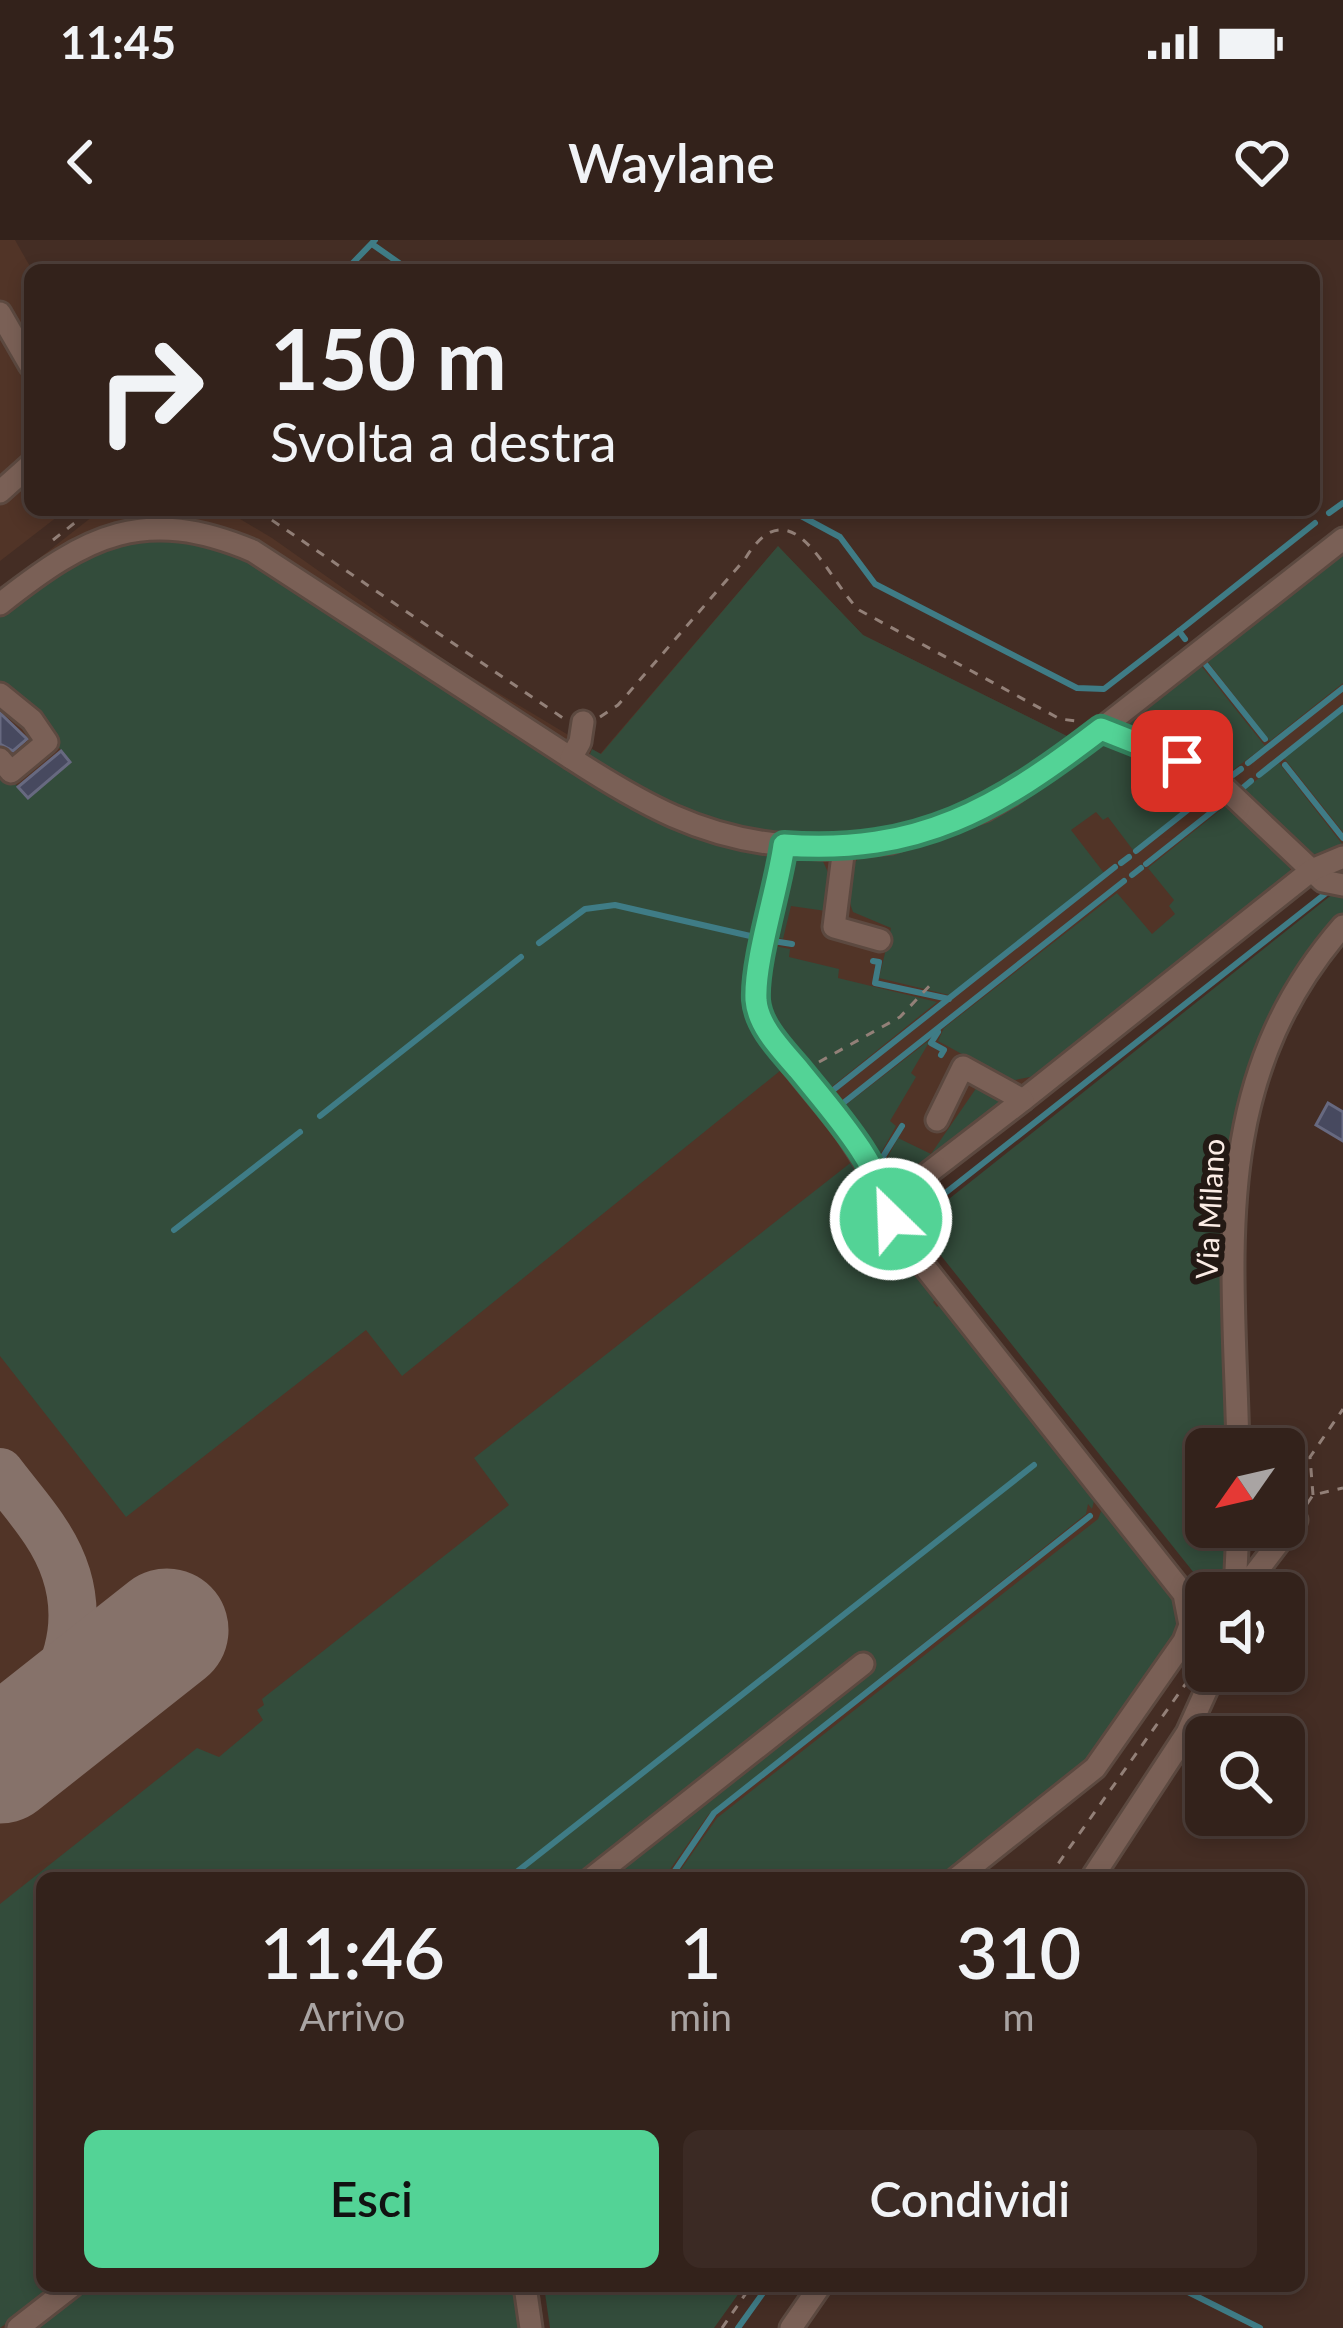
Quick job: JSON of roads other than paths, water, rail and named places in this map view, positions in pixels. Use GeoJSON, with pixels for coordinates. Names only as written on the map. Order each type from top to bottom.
{"type":"FeatureCollection","features":[{"type":"Feature","properties":{"kind":"street"},"geometry":{"type":"LineString","coordinates":[[0,314],[24,355]]}},
{"type":"Feature","properties":{"kind":"street"},"geometry":{"type":"LineString","coordinates":[[0,492],[24,470]]}},
{"type":"Feature","properties":{"kind":"street"},"geometry":{"type":"LineString","coordinates":[[0,604],[60,558],[121,532],[171,528],[219,537],[253,551],[636,801],[733,838],[844,848],[891,842],[984,810],[1037,778],[1343,539]]}},
{"type":"Feature","properties":{"kind":"street"},"geometry":{"type":"LineString","coordinates":[[0,694],[32,720],[47,742],[11,772],[0,759]]}},
{"type":"Feature","properties":{"kind":"street"},"geometry":{"type":"LineString","coordinates":[[571,758],[583,722]]}},
{"type":"Feature","properties":{"kind":"street"},"geometry":{"type":"LineString","coordinates":[[1101,729],[1212,776],[1323,881],[1343,885]]}},
{"type":"Feature","properties":{"kind":"street"},"geometry":{"type":"LineString","coordinates":[[784,845],[756,1001],[775,1041],[851,1138],[888,1204],[897,1232],[1184,1594],[1189,1609],[1184,1641],[1095,1768],[965,1872]]}},
{"type":"Feature","properties":{"kind":"street"},"geometry":{"type":"LineString","coordinates":[[844,848],[834,927],[880,940]]}},
{"type":"Feature","properties":{"kind":"street"},"geometry":{"type":"LineString","coordinates":[[888,1204],[1312,870],[1343,857]]}},
{"type":"Feature","properties":{"kind":"street","name":"Via Milano"},"geometry":{"type":"LineString","coordinates":[[1238,1428],[1234,1218],[1241,1131],[1254,1081],[1281,1017],[1307,972],[1343,926]]}},
{"type":"Feature","properties":{"kind":"street"},"geometry":{"type":"LineString","coordinates":[[937,1120],[963,1067],[1023,1100]]}},
{"type":"Feature","properties":{"kind":"street"},"geometry":{"type":"LineString","coordinates":[[600,1872],[863,1664]]}},
{"type":"Feature","properties":{"kind":"street"},"geometry":{"type":"LineString","coordinates":[[1096,1872],[1187,1732],[1205,1692]]}},
{"type":"Feature","properties":{"kind":"street"},"geometry":{"type":"LineString","coordinates":[[19,2328],[64,2292]]}},
{"type":"Feature","properties":{"kind":"street"},"geometry":{"type":"LineString","coordinates":[[526,2292],[531,2328]]}},
{"type":"Feature","properties":{"kind":"street"},"geometry":{"type":"LineString","coordinates":[[791,2328],[816,2292]]}},
{"type":"Feature","properties":{"kind":"waterway"},"geometry":{"type":"LineString","coordinates":[[352,264],[375,240]]}},
{"type":"Feature","properties":{"kind":"waterway"},"geometry":{"type":"LineString","coordinates":[[372,244],[400,264]]}},
{"type":"Feature","properties":{"kind":"waterway"},"geometry":{"type":"LineString","coordinates":[[1329,513],[1343,503]]}},
{"type":"Feature","properties":{"kind":"waterway"},"geometry":{"type":"LineString","coordinates":[[801,516],[840,537],[875,584],[1077,688],[1104,689],[1179,631]]}},
{"type":"Feature","properties":{"kind":"waterway"},"geometry":{"type":"LineString","coordinates":[[1185,639],[1179,631],[1315,523]]}},
{"type":"Feature","properties":{"kind":"waterway"},"geometry":{"type":"LineString","coordinates":[[1202,660],[1265,739]]}},
{"type":"Feature","properties":{"kind":"waterway"},"geometry":{"type":"LineString","coordinates":[[1248,763],[1343,688]]}},
{"type":"Feature","properties":{"kind":"waterway"},"geometry":{"type":"LineString","coordinates":[[1259,775],[1343,708]]}},
{"type":"Feature","properties":{"kind":"waterway"},"geometry":{"type":"LineString","coordinates":[[1285,765],[1343,838]]}},
{"type":"Feature","properties":{"kind":"waterway"},"geometry":{"type":"LineString","coordinates":[[1226,780],[1241,769]]}},
{"type":"Feature","properties":{"kind":"waterway"},"geometry":{"type":"LineString","coordinates":[[1239,791],[1251,781]]}},
{"type":"Feature","properties":{"kind":"waterway"},"geometry":{"type":"LineString","coordinates":[[1136,851],[1213,790]]}},
{"type":"Feature","properties":{"kind":"waterway"},"geometry":{"type":"LineString","coordinates":[[1146,864],[1223,803]]}},
{"type":"Feature","properties":{"kind":"waterway"},"geometry":{"type":"LineString","coordinates":[[1121,863],[1129,857]]}},
{"type":"Feature","properties":{"kind":"waterway"},"geometry":{"type":"LineString","coordinates":[[832,1091],[1115,867]]}},
{"type":"Feature","properties":{"kind":"waterway"},"geometry":{"type":"LineString","coordinates":[[1132,875],[1141,868]]}},
{"type":"Feature","properties":{"kind":"waterway"},"geometry":{"type":"LineString","coordinates":[[842,1104],[1124,881]]}},
{"type":"Feature","properties":{"kind":"waterway"},"geometry":{"type":"LineString","coordinates":[[925,1209],[1330,890]]}},
{"type":"Feature","properties":{"kind":"waterway"},"geometry":{"type":"LineString","coordinates":[[539,943],[585,909],[615,905],[759,938]]}},
{"type":"Feature","properties":{"kind":"waterway"},"geometry":{"type":"LineString","coordinates":[[773,941],[792,944]]}},
{"type":"Feature","properties":{"kind":"waterway"},"geometry":{"type":"LineString","coordinates":[[320,1116],[521,957]]}},
{"type":"Feature","properties":{"kind":"waterway"},"geometry":{"type":"LineString","coordinates":[[873,961],[879,962],[875,983],[949,999]]}},
{"type":"Feature","properties":{"kind":"waterway"},"geometry":{"type":"LineString","coordinates":[[938,1032],[931,1043],[944,1050],[941,1055]]}},
{"type":"Feature","properties":{"kind":"waterway"},"geometry":{"type":"LineString","coordinates":[[879,1163],[902,1126]]}},
{"type":"Feature","properties":{"kind":"waterway"},"geometry":{"type":"LineString","coordinates":[[174,1230],[300,1132]]}},
{"type":"Feature","properties":{"kind":"waterway"},"geometry":{"type":"LineString","coordinates":[[517,1872],[1034,1465]]}},
{"type":"Feature","properties":{"kind":"waterway"},"geometry":{"type":"LineString","coordinates":[[674,1872],[714,1813],[1090,1516]]}},
{"type":"Feature","properties":{"kind":"waterway"},"geometry":{"type":"LineString","coordinates":[[738,2328],[764,2292]]}},
{"type":"Feature","properties":{"kind":"waterway"},"geometry":{"type":"LineString","coordinates":[[1188,2292],[1260,2328]]}}]}
